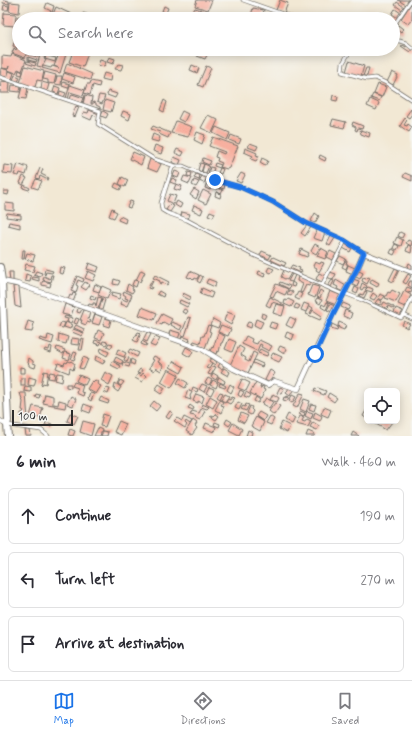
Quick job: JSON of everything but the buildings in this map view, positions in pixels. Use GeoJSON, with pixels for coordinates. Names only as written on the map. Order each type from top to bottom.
{"type":"FeatureCollection","features":[{"type":"Feature","properties":{"kind":"highway"},"geometry":{"type":"LineString","coordinates":[[0,267],[2,281],[8,436]]}},
{"type":"Feature","properties":{"kind":"street"},"geometry":{"type":"LineString","coordinates":[[243,0],[276,12]]}},
{"type":"Feature","properties":{"kind":"street"},"geometry":{"type":"LineString","coordinates":[[400,16],[411,0]]}},
{"type":"Feature","properties":{"kind":"street"},"geometry":{"type":"LineString","coordinates":[[400,41],[412,48]]}},
{"type":"Feature","properties":{"kind":"street"},"geometry":{"type":"LineString","coordinates":[[347,56],[343,63],[342,72],[367,79],[375,78],[386,83],[412,100]]}},
{"type":"Feature","properties":{"kind":"street"},"geometry":{"type":"LineString","coordinates":[[0,77],[100,111],[98,124],[154,158],[175,166],[183,166],[215,180],[246,189],[273,202],[306,223],[344,240],[364,253],[412,272]]}},
{"type":"Feature","properties":{"kind":"street"},"geometry":{"type":"LineString","coordinates":[[175,166],[172,168],[161,203],[162,210],[167,213],[188,220],[251,254],[342,294],[344,293],[362,300],[401,318],[412,298]]}},
{"type":"Feature","properties":{"kind":"street"},"geometry":{"type":"LineString","coordinates":[[322,285],[344,240]]}},
{"type":"Feature","properties":{"kind":"street"},"geometry":{"type":"LineString","coordinates":[[2,281],[17,284],[202,350],[234,369],[268,385],[274,381],[298,390],[364,253]]}},
{"type":"Feature","properties":{"kind":"street"},"geometry":{"type":"LineString","coordinates":[[404,315],[412,319]]}},
{"type":"Feature","properties":{"kind":"street"},"geometry":{"type":"LineString","coordinates":[[0,421],[7,425],[41,430],[48,436]]}},
{"type":"Feature","properties":{"kind":"route"},"geometry":{"type":"LineString","coordinates":[[215,180],[240,187],[273,202],[306,223],[344,240],[364,253],[315,354]]}}]}
